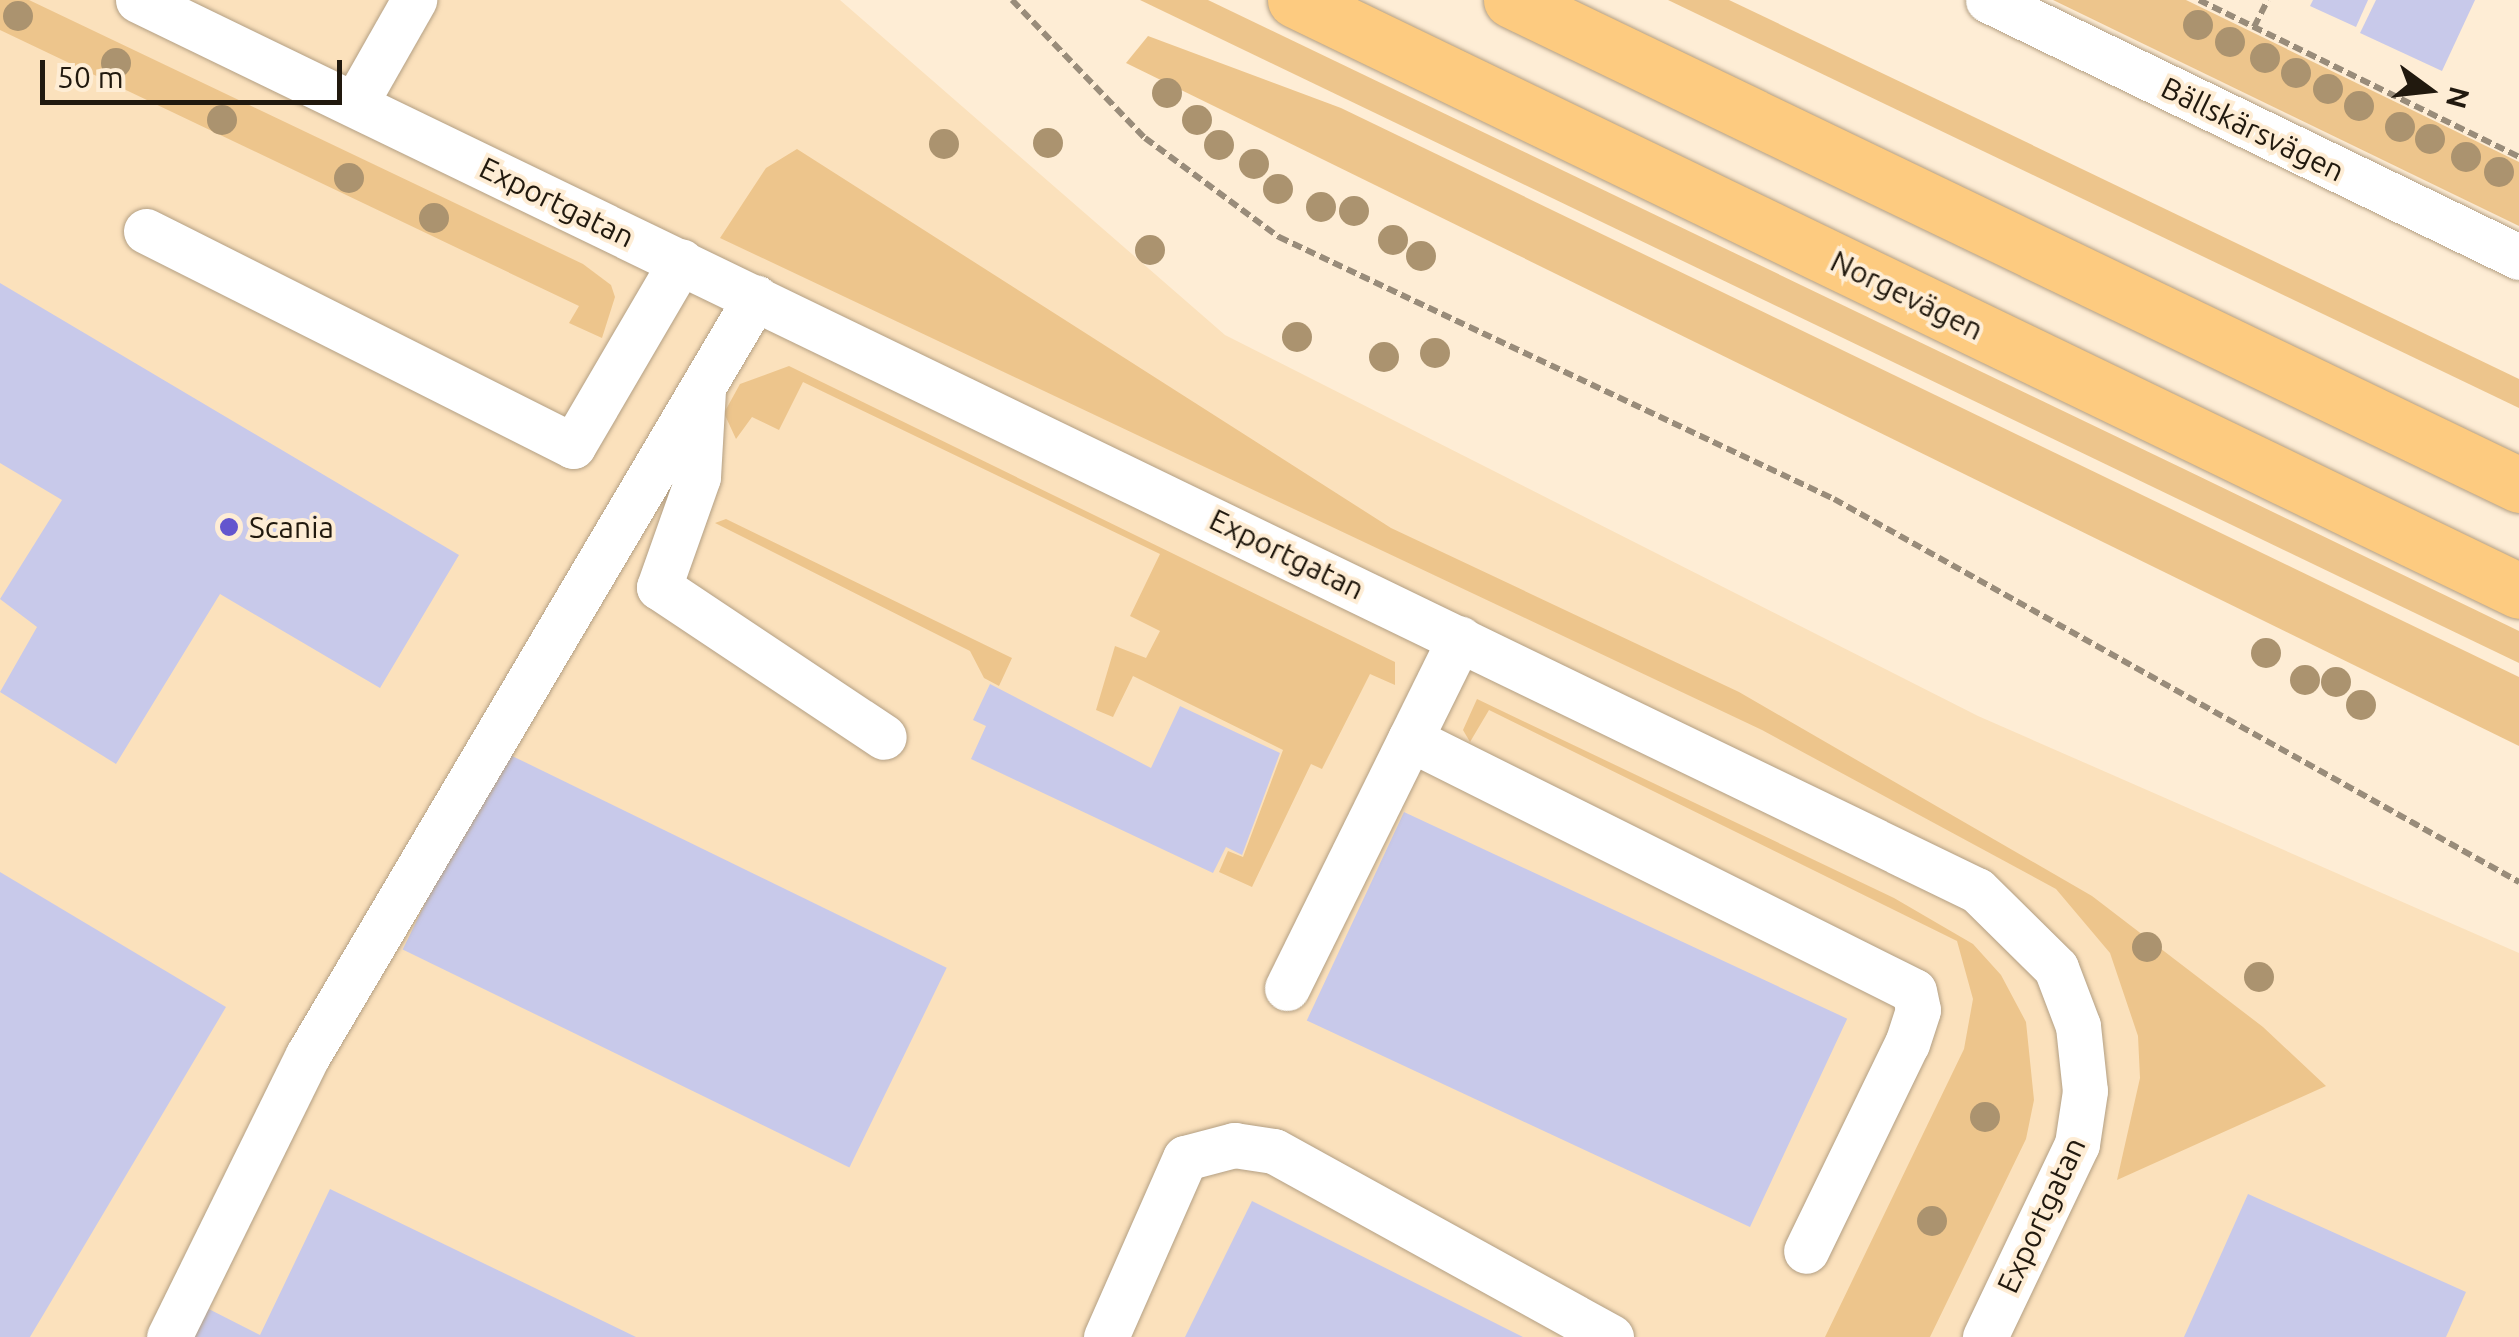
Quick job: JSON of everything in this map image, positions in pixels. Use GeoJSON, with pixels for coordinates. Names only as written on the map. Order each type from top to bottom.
{"type":"FeatureCollection","features":[{"type":"Feature","properties":{"kind":"highway","name":"Norgevägen"},"geometry":{"type":"LineString","coordinates":[[1295,0],[2519,590]]}},
{"type":"Feature","properties":{"kind":"highway"},"geometry":{"type":"LineString","coordinates":[[1511,0],[2519,485]]}},
{"type":"Feature","properties":{"kind":"street","name":"Exportgatan"},"geometry":{"type":"LineString","coordinates":[[138,0],[1977,890],[2056,968],[2078,1026],[2084,1117],[1985,1337]]}},
{"type":"Feature","properties":{"kind":"street"},"geometry":{"type":"LineString","coordinates":[[355,104],[414,0]]}},
{"type":"Feature","properties":{"kind":"street","name":"Bällskärsvägen"},"geometry":{"type":"LineString","coordinates":[[1988,0],[2519,258]]}},
{"type":"Feature","properties":{"kind":"street"},"geometry":{"type":"LineString","coordinates":[[146,231],[573,446],[681,261]]}},
{"type":"Feature","properties":{"kind":"street"},"geometry":{"type":"LineString","coordinates":[[170,1337],[308,1055],[756,297]]}},
{"type":"Feature","properties":{"kind":"street"},"geometry":{"type":"LineString","coordinates":[[702,388],[698,476],[659,587],[884,737]]}},
{"type":"Feature","properties":{"kind":"street"},"geometry":{"type":"LineString","coordinates":[[1287,988],[1460,638]]}},
{"type":"Feature","properties":{"kind":"street"},"geometry":{"type":"LineString","coordinates":[[1410,739],[1914,991],[1918,1010],[1907,1044],[1806,1251]]}},
{"type":"Feature","properties":{"kind":"street"},"geometry":{"type":"LineString","coordinates":[[1106,1337],[1184,1158],[1234,1145],[1274,1151],[1611,1337]]}},
{"type":"Feature","properties":{"kind":"path"},"geometry":{"type":"LineString","coordinates":[[1012,0],[1145,138],[1279,237],[1834,499],[2519,882]]}},
{"type":"Feature","properties":{"kind":"path"},"geometry":{"type":"LineString","coordinates":[[2199,0],[2519,157]]}},
{"type":"Feature","properties":{"kind":"path"},"geometry":{"type":"LineString","coordinates":[[2254,26],[2268,0]]}},
{"type":"Feature","properties":{"kind":"shaded area"},"geometry":{"type":"Polygon","coordinates":[[[0,0],[840,0],[1225,335],[1978,716],[2519,953],[2519,1337],[0,1337],[0,0]]]}},
{"type":"Feature","properties":{"kind":"shaded area"},"geometry":{"type":"Polygon","coordinates":[[[0,0],[29,0],[583,264],[611,285],[615,297],[602,338],[569,323],[579,306],[0,30],[0,0]]]}},
{"type":"Feature","properties":{"kind":"shaded area"},"geometry":{"type":"Polygon","coordinates":[[[1140,0],[1208,0],[2184,469],[2519,631],[2519,663],[1140,0]]]}},
{"type":"Feature","properties":{"kind":"shaded area"},"geometry":{"type":"Polygon","coordinates":[[[1668,0],[1729,0],[1974,117],[2519,379],[2519,408],[1668,0]]]}},
{"type":"Feature","properties":{"kind":"shaded area"},"geometry":{"type":"Polygon","coordinates":[[[2053,0],[2186,0],[2519,162],[2519,226],[2053,0]]]}},
{"type":"Feature","properties":{"kind":"shaded area"},"geometry":{"type":"Polygon","coordinates":[[[1148,36],[1341,108],[2519,677],[2519,746],[1126,63],[1148,36]]]}},
{"type":"Feature","properties":{"kind":"shaded area"},"geometry":{"type":"Polygon","coordinates":[[[797,149],[1391,528],[1739,692],[2092,896],[2263,1027],[2326,1086],[2117,1180],[2140,1078],[2138,1036],[2110,953],[2056,889],[1762,730],[720,238],[766,168],[797,149]]]}},
{"type":"Feature","properties":{"kind":"shaded area"},"geometry":{"type":"Polygon","coordinates":[[[789,366],[1395,662],[1395,685],[1370,674],[1322,769],[1311,764],[1252,887],[1219,872],[1228,851],[1243,857],[1283,750],[1133,676],[1113,717],[1096,710],[1115,646],[1146,658],[1160,631],[1130,616],[1160,554],[803,382],[779,430],[752,417],[736,439],[724,413],[740,384],[789,366]]]}},
{"type":"Feature","properties":{"kind":"shaded area"},"geometry":{"type":"Polygon","coordinates":[[[726,519],[1012,658],[999,686],[984,678],[970,651],[715,523],[726,519]]]}},
{"type":"Feature","properties":{"kind":"shaded area"},"geometry":{"type":"Polygon","coordinates":[[[1477,699],[1894,898],[1973,944],[2001,975],[2026,1022],[2034,1100],[2026,1139],[1930,1337],[1825,1337],[1964,1049],[1973,999],[1957,941],[1489,710],[1470,742],[1463,730],[1477,699]]]}},
{"type":"Feature","properties":{"kind":"building"},"geometry":{"type":"Polygon","coordinates":[[[2313,0],[2368,0],[2356,27],[2310,6],[2313,0]]]}},
{"type":"Feature","properties":{"kind":"building"},"geometry":{"type":"Polygon","coordinates":[[[2376,0],[2475,0],[2442,71],[2360,33],[2376,0]]]}},
{"type":"Feature","properties":{"kind":"building","name":"Scania"},"geometry":{"type":"Polygon","coordinates":[[[0,283],[459,555],[380,688],[220,594],[116,764],[0,692],[37,627],[0,599],[62,500],[0,463],[0,283]]]}},
{"type":"Feature","properties":{"kind":"building"},"geometry":{"type":"Polygon","coordinates":[[[990,684],[1151,768],[1180,706],[1280,753],[1242,855],[1226,847],[1213,873],[971,759],[986,726],[973,720],[990,684]]]}},
{"type":"Feature","properties":{"kind":"building"},"geometry":{"type":"Polygon","coordinates":[[[500,750],[947,968],[849,1167],[403,950],[500,750]]]}},
{"type":"Feature","properties":{"kind":"building"},"geometry":{"type":"Polygon","coordinates":[[[1404,812],[1847,1019],[1750,1227],[1307,1020],[1404,812]]]}},
{"type":"Feature","properties":{"kind":"building"},"geometry":{"type":"Polygon","coordinates":[[[0,872],[226,1007],[30,1337],[0,1337],[0,872]]]}},
{"type":"Feature","properties":{"kind":"building"},"geometry":{"type":"Polygon","coordinates":[[[330,1189],[636,1337],[177,1337],[195,1302],[260,1335],[330,1189]]]}},
{"type":"Feature","properties":{"kind":"building"},"geometry":{"type":"Polygon","coordinates":[[[2248,1194],[2466,1292],[2446,1337],[2184,1337],[2248,1194]]]}},
{"type":"Feature","properties":{"kind":"building"},"geometry":{"type":"Polygon","coordinates":[[[1252,1201],[1523,1337],[1185,1337],[1252,1201]]]}},
{"type":"Feature","properties":{"kind":"place","name":"Scania"},"geometry":{"type":"Point","coordinates":[229,527]}}]}
